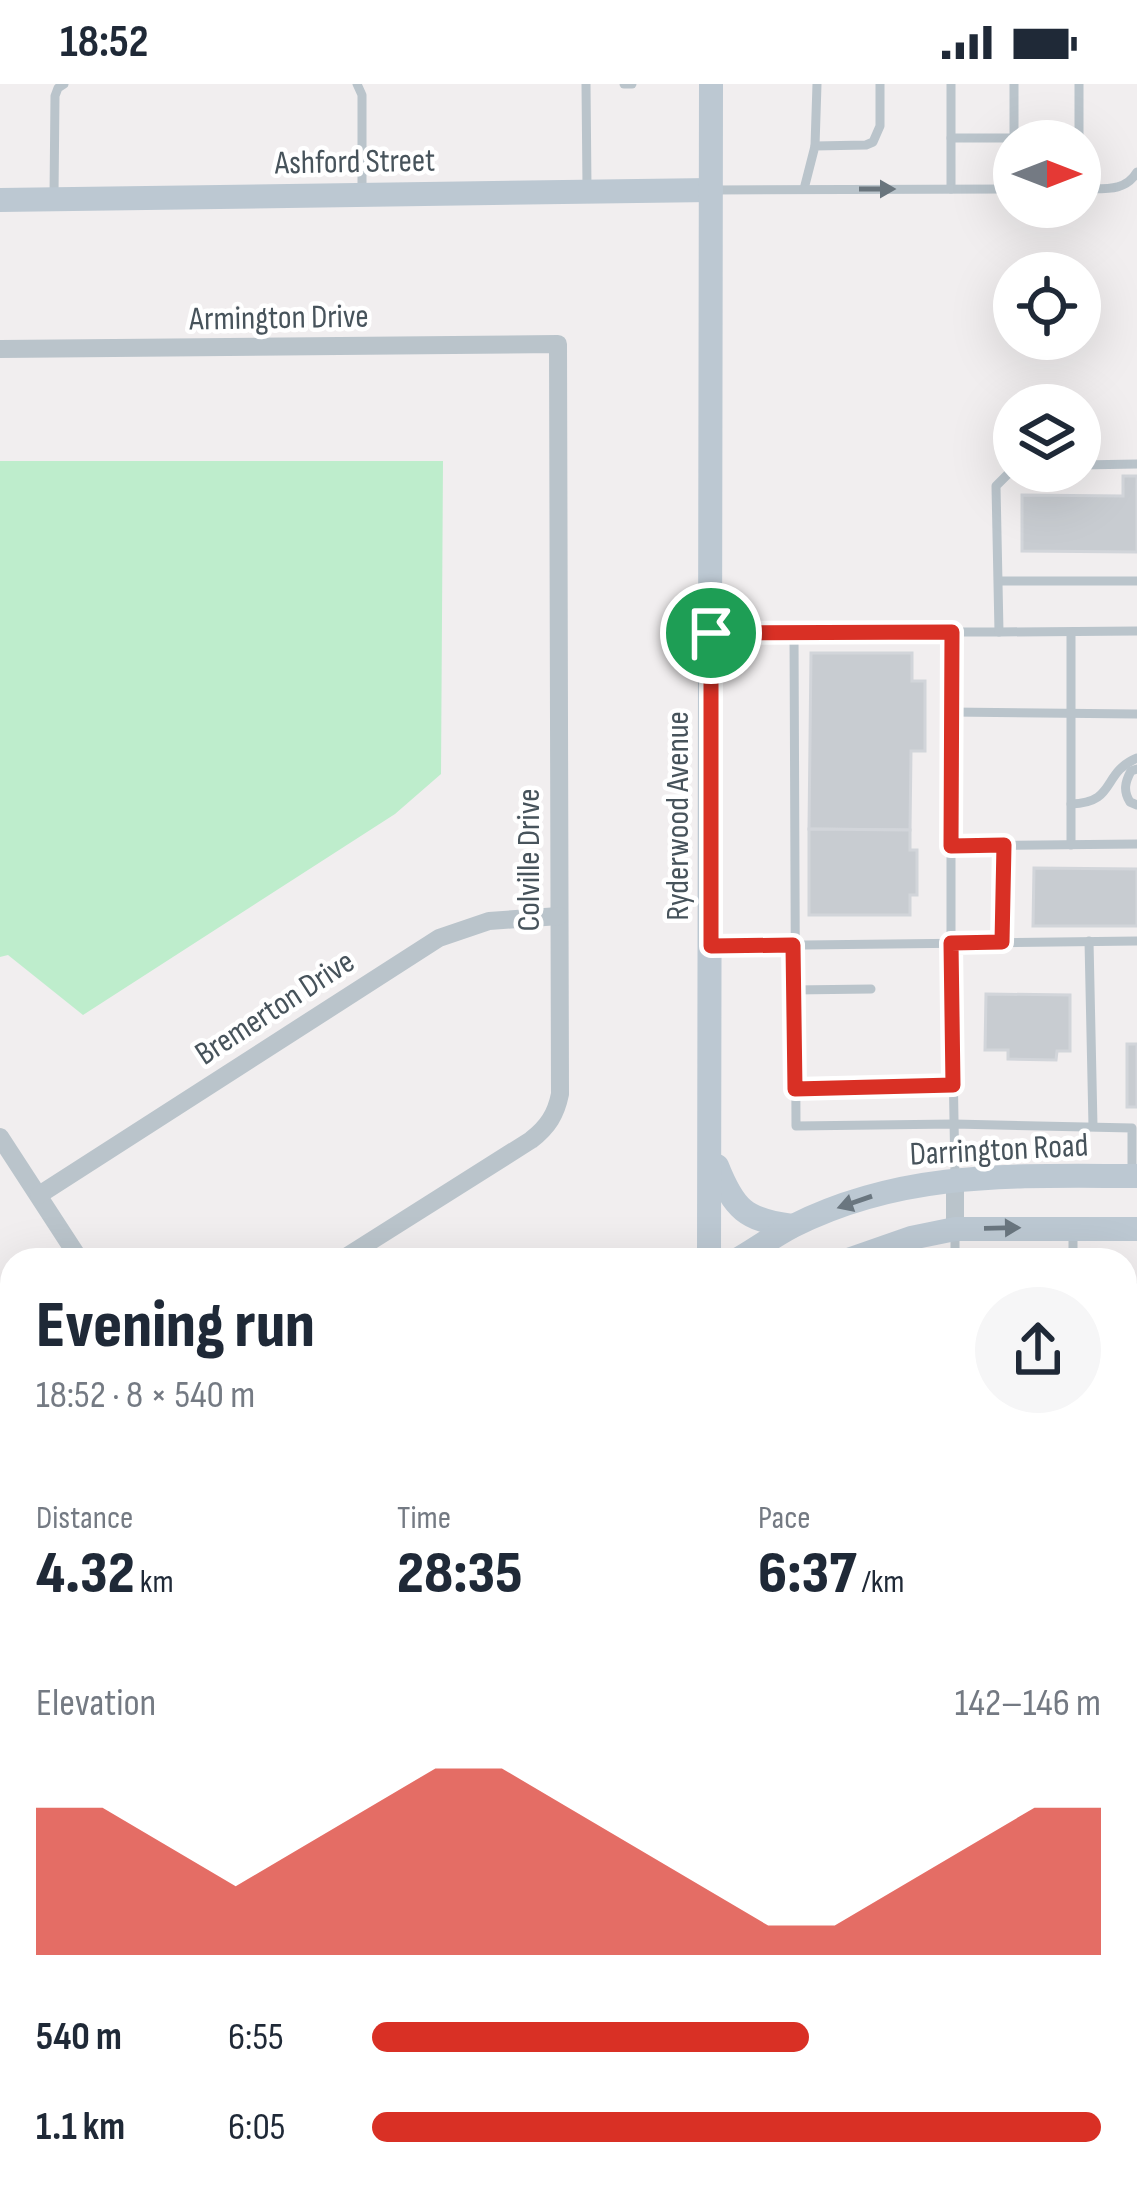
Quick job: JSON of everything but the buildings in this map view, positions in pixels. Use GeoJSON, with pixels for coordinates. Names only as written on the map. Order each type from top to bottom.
{"type":"FeatureCollection","features":[{"type":"Feature","properties":{"kind":"street","name":"Ryderwood Avenue"},"geometry":{"type":"LineString","coordinates":[[709,1248],[711,84]]}},
{"type":"Feature","properties":{"kind":"street","name":"Ashford Street"},"geometry":{"type":"LineString","coordinates":[[0,200],[710,190]]}},
{"type":"Feature","properties":{"kind":"street","name":"Armington Drive"},"geometry":{"type":"LineString","coordinates":[[0,350],[558,344]]}},
{"type":"Feature","properties":{"kind":"street","name":"Colville Drive"},"geometry":{"type":"LineString","coordinates":[[360,1248],[531,1141],[557,1110],[558,344]]}},
{"type":"Feature","properties":{"kind":"street","name":"Bremerton Drive"},"geometry":{"type":"LineString","coordinates":[[39,1195],[439,938],[490,921],[559,916]]}},
{"type":"Feature","properties":{"kind":"street"},"geometry":{"type":"LineString","coordinates":[[0,1137],[72,1248]]}},
{"type":"Feature","properties":{"kind":"street"},"geometry":{"type":"LineString","coordinates":[[711,1152],[737,1207],[752,1218],[792,1226]]}},
{"type":"Feature","properties":{"kind":"street","name":"Darrington Road"},"geometry":{"type":"LineString","coordinates":[[756,1248],[792,1226],[902,1187],[955,1178],[1135,1176]]}},
{"type":"Feature","properties":{"kind":"street"},"geometry":{"type":"LineString","coordinates":[[955,1178],[956,1229]]}},
{"type":"Feature","properties":{"kind":"street"},"geometry":{"type":"LineString","coordinates":[[882,1248],[956,1229],[1137,1229]]}},
{"type":"Feature","properties":{"kind":"lane"},"geometry":{"type":"LineString","coordinates":[[54,200],[55,96],[64,84]]}},
{"type":"Feature","properties":{"kind":"lane"},"geometry":{"type":"LineString","coordinates":[[356,84],[362,95],[362,195]]}},
{"type":"Feature","properties":{"kind":"lane"},"geometry":{"type":"LineString","coordinates":[[586,84],[587,192]]}},
{"type":"Feature","properties":{"kind":"lane"},"geometry":{"type":"LineString","coordinates":[[804,190],[815,146],[817,84]]}},
{"type":"Feature","properties":{"kind":"lane"},"geometry":{"type":"LineString","coordinates":[[815,146],[873,142],[880,126],[880,84]]}},
{"type":"Feature","properties":{"kind":"lane"},"geometry":{"type":"LineString","coordinates":[[951,84],[951,189]]}},
{"type":"Feature","properties":{"kind":"lane"},"geometry":{"type":"LineString","coordinates":[[1014,84],[1014,120]]}},
{"type":"Feature","properties":{"kind":"lane"},"geometry":{"type":"LineString","coordinates":[[1079,84],[1079,120]]}},
{"type":"Feature","properties":{"kind":"lane"},"geometry":{"type":"LineString","coordinates":[[951,138],[993,138]]}},
{"type":"Feature","properties":{"kind":"lane"},"geometry":{"type":"LineString","coordinates":[[1101,188],[1120,188],[1137,172]]}},
{"type":"Feature","properties":{"kind":"lane"},"geometry":{"type":"LineString","coordinates":[[710,190],[993,189]]}},
{"type":"Feature","properties":{"kind":"lane"},"geometry":{"type":"LineString","coordinates":[[1101,465],[1137,464]]}},
{"type":"Feature","properties":{"kind":"lane"},"geometry":{"type":"LineString","coordinates":[[996,492],[999,632]]}},
{"type":"Feature","properties":{"kind":"lane"},"geometry":{"type":"LineString","coordinates":[[999,581],[1137,581]]}},
{"type":"Feature","properties":{"kind":"lane"},"geometry":{"type":"LineString","coordinates":[[711,633],[1137,631]]}},
{"type":"Feature","properties":{"kind":"lane"},"geometry":{"type":"LineString","coordinates":[[952,632],[955,1178]]}},
{"type":"Feature","properties":{"kind":"lane"},"geometry":{"type":"LineString","coordinates":[[1071,632],[1071,845]]}},
{"type":"Feature","properties":{"kind":"lane"},"geometry":{"type":"LineString","coordinates":[[794,633],[796,1126],[1135,1128],[1135,1176]]}},
{"type":"Feature","properties":{"kind":"lane"},"geometry":{"type":"LineString","coordinates":[[951,712],[1137,714]]}},
{"type":"Feature","properties":{"kind":"lane"},"geometry":{"type":"LineString","coordinates":[[1071,804],[1100,798],[1123,764],[1137,758]]}},
{"type":"Feature","properties":{"kind":"lane"},"geometry":{"type":"LineString","coordinates":[[1137,770],[1125,781],[1125,795],[1137,805]]}},
{"type":"Feature","properties":{"kind":"lane"},"geometry":{"type":"LineString","coordinates":[[951,846],[1137,844]]}},
{"type":"Feature","properties":{"kind":"lane"},"geometry":{"type":"LineString","coordinates":[[1002,942],[1004,845]]}},
{"type":"Feature","properties":{"kind":"lane"},"geometry":{"type":"LineString","coordinates":[[1089,941],[1093,1126]]}},
{"type":"Feature","properties":{"kind":"lane"},"geometry":{"type":"LineString","coordinates":[[711,946],[1137,941]]}},
{"type":"Feature","properties":{"kind":"lane"},"geometry":{"type":"LineString","coordinates":[[794,990],[871,988]]}},
{"type":"Feature","properties":{"kind":"lane"},"geometry":{"type":"LineString","coordinates":[[795,1089],[953,1085]]}},
{"type":"Feature","properties":{"kind":"lane"},"geometry":{"type":"LineString","coordinates":[[955,1248],[956,1229]]}},
{"type":"Feature","properties":{"kind":"lane"},"geometry":{"type":"LineString","coordinates":[[1073,1229],[1073,1248]]}},
{"type":"Feature","properties":{"kind":"green space"},"geometry":{"type":"Polygon","coordinates":[[[0,461],[443,461],[441,774],[395,814],[83,1015],[8,955],[0,957],[0,461]]]}},
{"type":"Feature","properties":{"kind":"route"},"geometry":{"type":"LineString","coordinates":[[952,632],[951,846],[1004,845],[1002,942],[951,943],[953,1085],[795,1089],[793,945],[711,946],[711,633],[952,632]]}}]}
